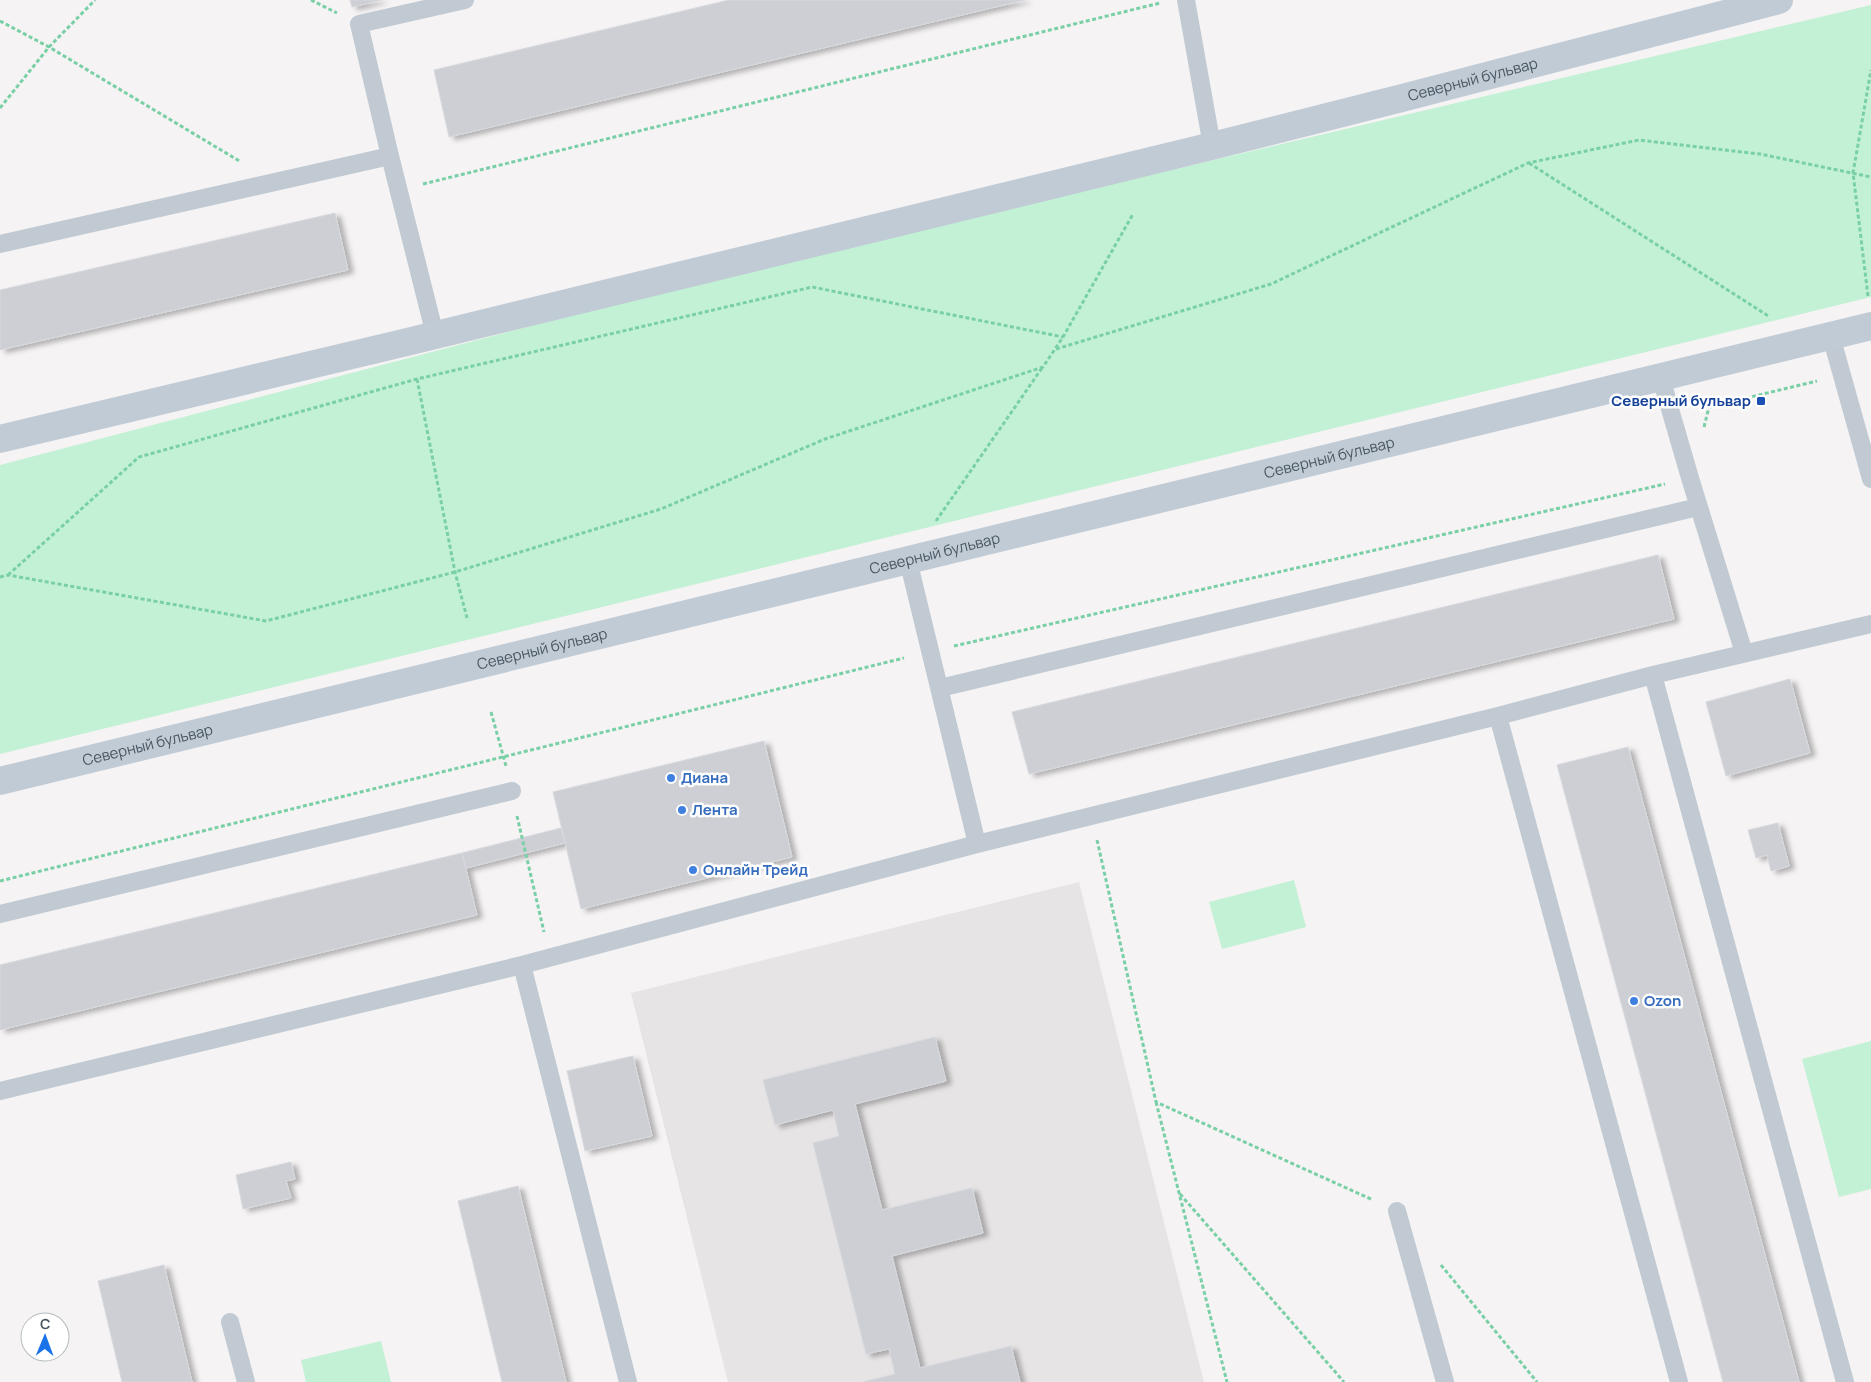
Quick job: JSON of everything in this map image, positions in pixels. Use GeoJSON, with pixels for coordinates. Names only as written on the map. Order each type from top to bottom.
{"type":"FeatureCollection","features":[{"type":"Feature","properties":{"kind":"main road","name":"Северный бульвар"},"geometry":{"type":"LineString","coordinates":[[0,438],[435,335],[1212,146],[1406,98],[1779,0]]}},
{"type":"Feature","properties":{"kind":"main road","name":"Северный бульвар"},"geometry":{"type":"LineString","coordinates":[[0,780],[1820,339],[1870,316]]}},
{"type":"Feature","properties":{"kind":"lane"},"geometry":{"type":"LineString","coordinates":[[435,335],[398,190],[359,24],[465,0]]}},
{"type":"Feature","properties":{"kind":"lane"},"geometry":{"type":"LineString","coordinates":[[1186,0],[1212,146]]}},
{"type":"Feature","properties":{"kind":"lane"},"geometry":{"type":"LineString","coordinates":[[0,244],[390,156]]}},
{"type":"Feature","properties":{"kind":"lane"},"geometry":{"type":"LineString","coordinates":[[1820,339],[1871,480]]}},
{"type":"Feature","properties":{"kind":"lane"},"geometry":{"type":"LineString","coordinates":[[1661,378],[1698,507],[1744,653]]}},
{"type":"Feature","properties":{"kind":"lane"},"geometry":{"type":"LineString","coordinates":[[940,688],[1698,507]]}},
{"type":"Feature","properties":{"kind":"lane"},"geometry":{"type":"LineString","coordinates":[[908,560],[977,844]]}},
{"type":"Feature","properties":{"kind":"lane"},"geometry":{"type":"LineString","coordinates":[[0,1092],[550,957],[1091,815],[1498,716],[1653,675],[1871,624]]}},
{"type":"Feature","properties":{"kind":"lane"},"geometry":{"type":"LineString","coordinates":[[1653,675],[1845,1382]]}},
{"type":"Feature","properties":{"kind":"lane"},"geometry":{"type":"LineString","coordinates":[[1498,716],[1679,1382]]}},
{"type":"Feature","properties":{"kind":"lane"},"geometry":{"type":"LineString","coordinates":[[0,914],[512,792]]}},
{"type":"Feature","properties":{"kind":"lane"},"geometry":{"type":"LineString","coordinates":[[522,964],[628,1382]]}},
{"type":"Feature","properties":{"kind":"lane"},"geometry":{"type":"LineString","coordinates":[[1397,1211],[1446,1382]]}},
{"type":"Feature","properties":{"kind":"lane"},"geometry":{"type":"LineString","coordinates":[[230,1322],[246,1382]]}},
{"type":"Feature","properties":{"kind":"path"},"geometry":{"type":"LineString","coordinates":[[0,108],[48,47],[95,0]]}},
{"type":"Feature","properties":{"kind":"path"},"geometry":{"type":"LineString","coordinates":[[398,190],[1160,2]]}},
{"type":"Feature","properties":{"kind":"path"},"geometry":{"type":"LineString","coordinates":[[0,21],[48,47],[276,182]]}},
{"type":"Feature","properties":{"kind":"path"},"geometry":{"type":"LineString","coordinates":[[1870,316],[1854,173],[1871,70]]}},
{"type":"Feature","properties":{"kind":"path"},"geometry":{"type":"LineString","coordinates":[[1055,349],[1271,284],[1528,163],[1639,140],[1760,154],[1871,177]]}},
{"type":"Feature","properties":{"kind":"path"},"geometry":{"type":"LineString","coordinates":[[1528,163],[1820,339]]}},
{"type":"Feature","properties":{"kind":"path"},"geometry":{"type":"LineString","coordinates":[[908,560],[1063,337],[1133,214]]}},
{"type":"Feature","properties":{"kind":"path"},"geometry":{"type":"LineString","coordinates":[[8,575],[139,457],[417,379],[812,287],[1063,337]]}},
{"type":"Feature","properties":{"kind":"path"},"geometry":{"type":"LineString","coordinates":[[0,577],[8,575],[266,621],[455,572],[661,509],[825,439],[1043,367]]}},
{"type":"Feature","properties":{"kind":"path"},"geometry":{"type":"LineString","coordinates":[[417,379],[455,572],[467,618]]}},
{"type":"Feature","properties":{"kind":"path"},"geometry":{"type":"LineString","coordinates":[[491,712],[512,792],[550,957]]}},
{"type":"Feature","properties":{"kind":"path"},"geometry":{"type":"LineString","coordinates":[[1091,815],[1156,1102],[1227,1382]]}},
{"type":"Feature","properties":{"kind":"path"},"geometry":{"type":"LineString","coordinates":[[1156,1102],[1397,1211]]}},
{"type":"Feature","properties":{"kind":"path"},"geometry":{"type":"LineString","coordinates":[[1180,1194],[1344,1382]]}},
{"type":"Feature","properties":{"kind":"path"},"geometry":{"type":"LineString","coordinates":[[1440,1263],[1537,1382]]}},
{"type":"Feature","properties":{"kind":"shaded area"},"geometry":{"type":"Polygon","coordinates":[[[1079,882],[1204,1382],[728,1382],[631,993],[1079,882]]]}},
{"type":"Feature","properties":{"kind":"green space"},"geometry":{"type":"Polygon","coordinates":[[[1871,5],[1871,297],[0,754],[0,465],[714,278],[1871,5]]]}},
{"type":"Feature","properties":{"kind":"green space"},"geometry":{"type":"Polygon","coordinates":[[[1294,880],[1306,927],[1222,949],[1209,902],[1294,880]]]}},
{"type":"Feature","properties":{"kind":"green space"},"geometry":{"type":"Polygon","coordinates":[[[1871,1041],[1871,1189],[1839,1197],[1802,1059],[1871,1041]]]}},
{"type":"Feature","properties":{"kind":"green space"},"geometry":{"type":"Polygon","coordinates":[[[381,1341],[391,1382],[306,1382],[301,1360],[381,1341]]]}},
{"type":"Feature","properties":{"kind":"building"},"geometry":{"type":"Polygon","coordinates":[[[350,0],[381,0],[352,7],[350,0]]]}},
{"type":"Feature","properties":{"kind":"building"},"geometry":{"type":"Polygon","coordinates":[[[729,0],[1025,0],[449,137],[434,70],[729,0]]]}},
{"type":"Feature","properties":{"kind":"building"},"geometry":{"type":"Polygon","coordinates":[[[335,213],[348,270],[0,350],[0,290],[335,213]]]}},
{"type":"Feature","properties":{"kind":"building"},"geometry":{"type":"Polygon","coordinates":[[[1658,555],[1674,619],[1029,774],[1012,712],[1658,555]]]}},
{"type":"Feature","properties":{"kind":"building"},"geometry":{"type":"Polygon","coordinates":[[[1790,679],[1810,753],[1726,776],[1706,702],[1790,679]]]}},
{"type":"Feature","properties":{"kind":"building"},"geometry":{"type":"Polygon","coordinates":[[[764,741],[792,857],[581,909],[553,792],[764,741]]]}},
{"type":"Feature","properties":{"kind":"building"},"geometry":{"type":"Polygon","coordinates":[[[1628,747],[1799,1382],[1723,1382],[1557,765],[1628,747]]]}},
{"type":"Feature","properties":{"kind":"building"},"geometry":{"type":"Polygon","coordinates":[[[1778,823],[1789,866],[1771,871],[1767,855],[1756,858],[1748,830],[1778,823]]]}},
{"type":"Feature","properties":{"kind":"building"},"geometry":{"type":"Polygon","coordinates":[[[561,828],[565,843],[466,868],[462,853],[561,828]]]}},
{"type":"Feature","properties":{"kind":"building"},"geometry":{"type":"Polygon","coordinates":[[[462,853],[477,915],[0,1030],[0,965],[462,853]]]}},
{"type":"Feature","properties":{"kind":"building"},"geometry":{"type":"Polygon","coordinates":[[[935,1037],[946,1081],[855,1104],[882,1210],[972,1188],[983,1233],[892,1256],[920,1368],[1011,1346],[1020,1382],[863,1382],[895,1374],[889,1349],[866,1354],[813,1143],[839,1136],[833,1110],[775,1125],[763,1080],[935,1037]]]}},
{"type":"Feature","properties":{"kind":"building"},"geometry":{"type":"Polygon","coordinates":[[[633,1056],[652,1136],[585,1151],[567,1071],[633,1056]]]}},
{"type":"Feature","properties":{"kind":"building"},"geometry":{"type":"Polygon","coordinates":[[[291,1162],[295,1179],[286,1181],[291,1198],[243,1209],[236,1175],[291,1162]]]}},
{"type":"Feature","properties":{"kind":"building"},"geometry":{"type":"Polygon","coordinates":[[[518,1186],[566,1382],[502,1382],[458,1201],[518,1186]]]}},
{"type":"Feature","properties":{"kind":"building"},"geometry":{"type":"Polygon","coordinates":[[[164,1265],[192,1382],[122,1382],[98,1281],[164,1265]]]}},
{"type":"Feature","properties":{"kind":"place","name":"Северный бульвар"},"geometry":{"type":"Point","coordinates":[1761,401]}},
{"type":"Feature","properties":{"kind":"place","name":"Диана"},"geometry":{"type":"Point","coordinates":[671,778]}},
{"type":"Feature","properties":{"kind":"place","name":"Лента"},"geometry":{"type":"Point","coordinates":[682,810]}},
{"type":"Feature","properties":{"kind":"place","name":"Онлайн Трейд"},"geometry":{"type":"Point","coordinates":[693,870]}},
{"type":"Feature","properties":{"kind":"place","name":"Ozon"},"geometry":{"type":"Point","coordinates":[1634,1001]}}]}
